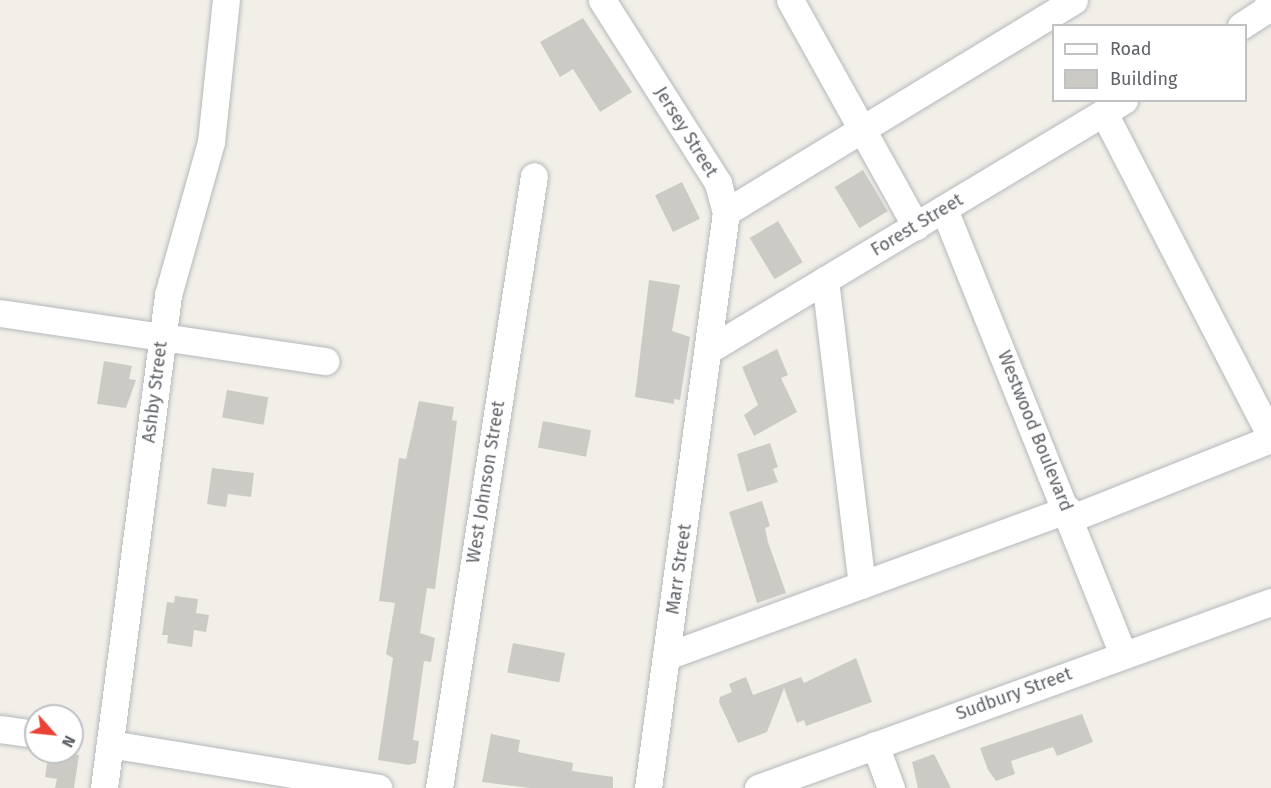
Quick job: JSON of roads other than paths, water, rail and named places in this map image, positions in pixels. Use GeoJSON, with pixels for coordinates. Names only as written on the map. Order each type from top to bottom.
{"type":"FeatureCollection","features":[{"type":"Feature","properties":{"kind":"street","name":"Ashby Street"},"geometry":{"type":"LineString","coordinates":[[104,788],[162,335],[175,262],[211,142],[226,0]]}},
{"type":"Feature","properties":{"kind":"street","name":"Jersey Street"},"geometry":{"type":"LineString","coordinates":[[602,0],[718,183],[726,212],[710,349]]}},
{"type":"Feature","properties":{"kind":"street"},"geometry":{"type":"LineString","coordinates":[[790,0],[916,226]]}},
{"type":"Feature","properties":{"kind":"street"},"geometry":{"type":"LineString","coordinates":[[726,212],[1074,0]]}},
{"type":"Feature","properties":{"kind":"street"},"geometry":{"type":"LineString","coordinates":[[1245,24],[1264,11],[1271,0]]}},
{"type":"Feature","properties":{"kind":"street"},"geometry":{"type":"LineString","coordinates":[[667,656],[862,585],[1070,514],[1271,438],[1114,107]]}},
{"type":"Feature","properties":{"kind":"street","name":"Forest Street"},"geometry":{"type":"LineString","coordinates":[[710,349],[1114,107]]}},
{"type":"Feature","properties":{"kind":"street","name":"West Johnson Street"},"geometry":{"type":"LineString","coordinates":[[439,788],[534,176]]}},
{"type":"Feature","properties":{"kind":"street","name":"Westwood Boulevard"},"geometry":{"type":"LineString","coordinates":[[944,209],[1070,514],[1123,654]]}},
{"type":"Feature","properties":{"kind":"street"},"geometry":{"type":"LineString","coordinates":[[825,280],[862,585]]}},
{"type":"Feature","properties":{"kind":"street"},"geometry":{"type":"LineString","coordinates":[[0,313],[162,335],[325,361]]}},
{"type":"Feature","properties":{"kind":"street","name":"Marr Street"},"geometry":{"type":"LineString","coordinates":[[648,788],[710,349]]}},
{"type":"Feature","properties":{"kind":"street","name":"Sudbury Street"},"geometry":{"type":"LineString","coordinates":[[758,788],[1271,602]]}},
{"type":"Feature","properties":{"kind":"street"},"geometry":{"type":"LineString","coordinates":[[0,729],[24,732]]}},
{"type":"Feature","properties":{"kind":"street"},"geometry":{"type":"LineString","coordinates":[[110,744],[378,788]]}},
{"type":"Feature","properties":{"kind":"street"},"geometry":{"type":"LineString","coordinates":[[875,745],[891,788]]}}]}
